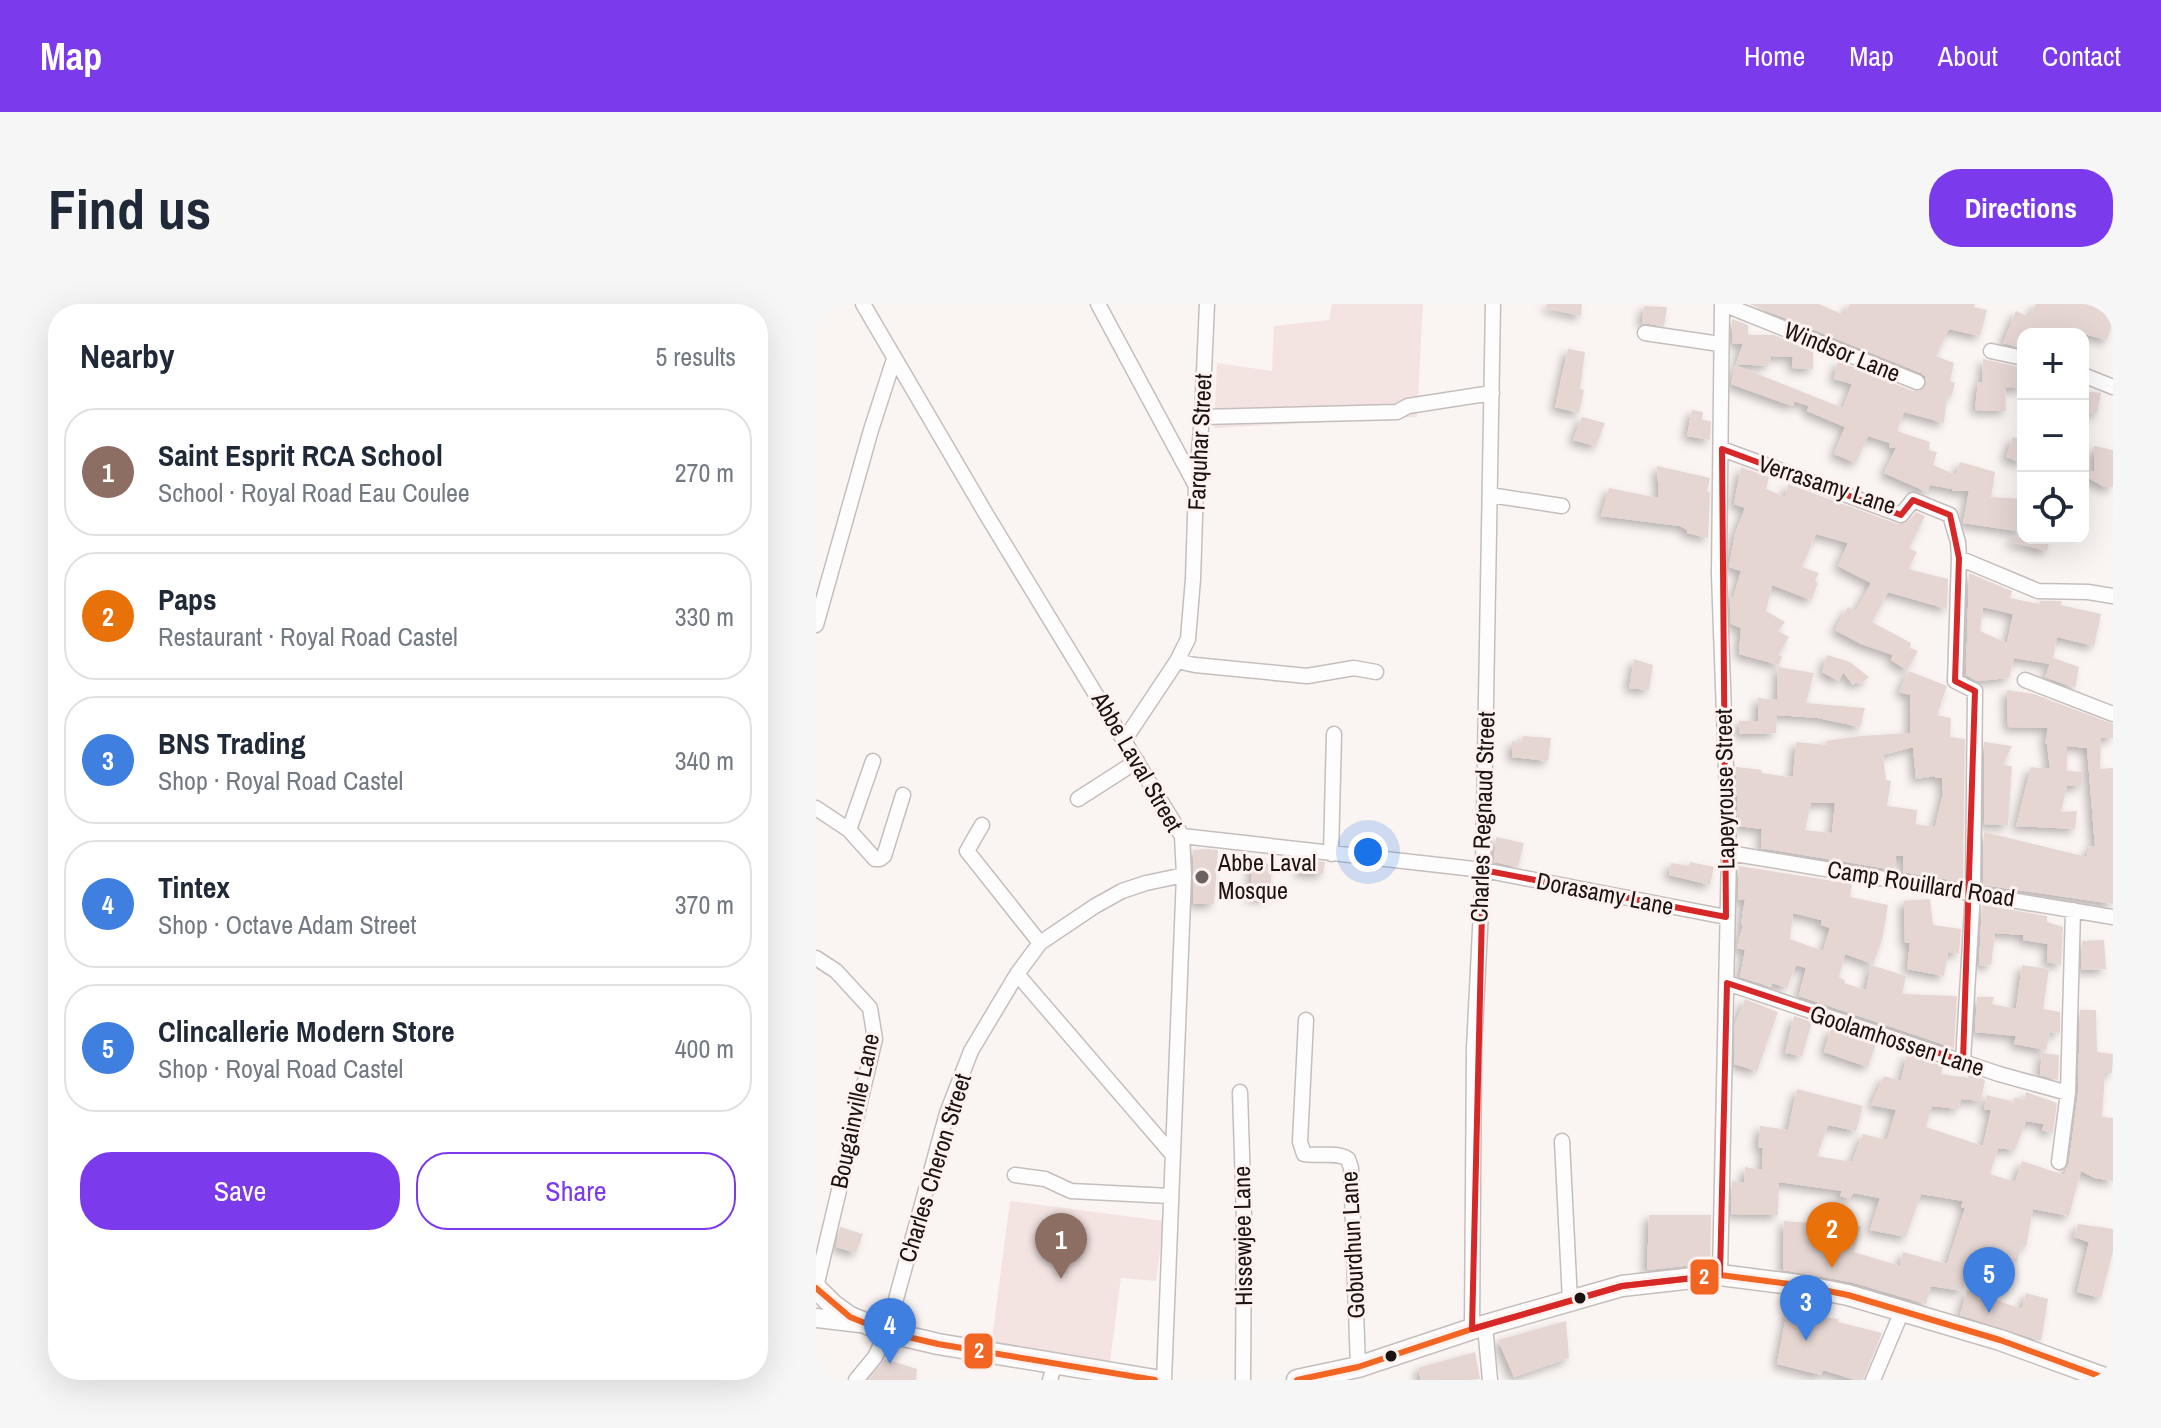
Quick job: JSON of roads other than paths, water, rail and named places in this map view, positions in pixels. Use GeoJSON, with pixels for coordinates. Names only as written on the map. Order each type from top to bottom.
{"type":"FeatureCollection","features":[{"type":"Feature","properties":{"kind":"main road"},"geometry":{"type":"LineString","coordinates":[[1297,1380],[1358,1367],[1622,1286],[1720,1275],[1848,1295],[2000,1340],[2075,1374],[2110,1380]]}},
{"type":"Feature","properties":{"kind":"main road"},"geometry":{"type":"LineString","coordinates":[[817,1294],[839,1310],[887,1332],[1053,1372],[1155,1380]]}},
{"type":"Feature","properties":{"kind":"main road"},"geometry":{"type":"LineString","coordinates":[[816,1318],[863,1323]]}},
{"type":"Feature","properties":{"kind":"street","name":"Abbe Laval Street"},"geometry":{"type":"LineString","coordinates":[[863,304],[1182,836],[1184,875],[1164,1380]]}},
{"type":"Feature","properties":{"kind":"street"},"geometry":{"type":"LineString","coordinates":[[1098,304],[1196,486]]}},
{"type":"Feature","properties":{"kind":"street","name":"Farquhar Street"},"geometry":{"type":"LineString","coordinates":[[1125,739],[1177,661],[1188,639],[1207,304]]}},
{"type":"Feature","properties":{"kind":"street","name":"Charles Regnaud Street"},"geometry":{"type":"LineString","coordinates":[[1490,1380],[1478,1328],[1474,1049],[1483,870],[1493,304]]}},
{"type":"Feature","properties":{"kind":"street","name":"Lapeyrouse Street"},"geometry":{"type":"LineString","coordinates":[[1720,1275],[1729,853],[1719,575],[1722,304]]}},
{"type":"Feature","properties":{"kind":"street","name":"Windsor Lane"},"geometry":{"type":"LineString","coordinates":[[1722,304],[1917,382]]}},
{"type":"Feature","properties":{"kind":"street"},"geometry":{"type":"LineString","coordinates":[[1645,333],[1720,344]]}},
{"type":"Feature","properties":{"kind":"street"},"geometry":{"type":"LineString","coordinates":[[1991,351],[2017,357]]}},
{"type":"Feature","properties":{"kind":"street"},"geometry":{"type":"LineString","coordinates":[[816,625],[894,359]]}},
{"type":"Feature","properties":{"kind":"street"},"geometry":{"type":"LineString","coordinates":[[2089,377],[2113,387]]}},
{"type":"Feature","properties":{"kind":"street"},"geometry":{"type":"LineString","coordinates":[[1202,417],[1397,412],[1408,406],[1492,393]]}},
{"type":"Feature","properties":{"kind":"street","name":"Verrasamy Lane"},"geometry":{"type":"LineString","coordinates":[[1722,449],[1901,515],[1913,500],[1950,515],[1959,558],[1955,681],[1975,691],[1973,892]]}},
{"type":"Feature","properties":{"kind":"street"},"geometry":{"type":"LineString","coordinates":[[1490,495],[1562,506]]}},
{"type":"Feature","properties":{"kind":"street"},"geometry":{"type":"LineString","coordinates":[[1959,558],[2038,591],[2113,596]]}},
{"type":"Feature","properties":{"kind":"street"},"geometry":{"type":"LineString","coordinates":[[1177,661],[1278,675],[1307,676],[1354,668],[1376,672]]}},
{"type":"Feature","properties":{"kind":"street"},"geometry":{"type":"LineString","coordinates":[[2025,680],[2113,714]]}},
{"type":"Feature","properties":{"kind":"street"},"geometry":{"type":"LineString","coordinates":[[1331,854],[1334,734]]}},
{"type":"Feature","properties":{"kind":"street"},"geometry":{"type":"LineString","coordinates":[[849,830],[873,761]]}},
{"type":"Feature","properties":{"kind":"street"},"geometry":{"type":"LineString","coordinates":[[1078,799],[1137,761]]}},
{"type":"Feature","properties":{"kind":"street"},"geometry":{"type":"LineString","coordinates":[[816,808],[849,830],[875,859],[880,859],[884,856],[903,795]]}},
{"type":"Feature","properties":{"kind":"street"},"geometry":{"type":"LineString","coordinates":[[982,825],[967,851],[1040,943]]}},
{"type":"Feature","properties":{"kind":"street","name":"Dorasamy Lane"},"geometry":{"type":"LineString","coordinates":[[1182,836],[1483,870],[1726,917]]}},
{"type":"Feature","properties":{"kind":"street","name":"Camp Rouillard Road"},"geometry":{"type":"LineString","coordinates":[[1729,853],[2113,917]]}},
{"type":"Feature","properties":{"kind":"street","name":"Charles Cheron Street"},"geometry":{"type":"LineString","coordinates":[[856,1380],[875,1357],[887,1332],[947,1113],[971,1051],[1017,974],[1040,943],[1122,891],[1184,875]]}},
{"type":"Feature","properties":{"kind":"street"},"geometry":{"type":"LineString","coordinates":[[1963,1061],[1973,892]]}},
{"type":"Feature","properties":{"kind":"street"},"geometry":{"type":"LineString","coordinates":[[2059,1162],[2068,1093],[2073,910]]}},
{"type":"Feature","properties":{"kind":"street","name":"Bougainville Lane"},"geometry":{"type":"LineString","coordinates":[[816,958],[836,971],[870,1008],[875,1039],[817,1294]]}},
{"type":"Feature","properties":{"kind":"street"},"geometry":{"type":"LineString","coordinates":[[1017,974],[1172,1154]]}},
{"type":"Feature","properties":{"kind":"street","name":"Goolamhossen Lane"},"geometry":{"type":"LineString","coordinates":[[1727,983],[1999,1074],[2068,1093]]}},
{"type":"Feature","properties":{"kind":"street","name":"Goburdhun Lane"},"geometry":{"type":"LineString","coordinates":[[1306,1020],[1300,1142],[1304,1154],[1342,1155],[1348,1159],[1351,1168],[1358,1367]]}},
{"type":"Feature","properties":{"kind":"street","name":"Hissewjee Lane"},"geometry":{"type":"LineString","coordinates":[[1240,1092],[1244,1233],[1243,1380]]}},
{"type":"Feature","properties":{"kind":"street"},"geometry":{"type":"LineString","coordinates":[[1562,1141],[1570,1301]]}},
{"type":"Feature","properties":{"kind":"street"},"geometry":{"type":"LineString","coordinates":[[1015,1175],[1045,1179],[1071,1191],[1170,1196]]}},
{"type":"Feature","properties":{"kind":"street"},"geometry":{"type":"LineString","coordinates":[[1873,1380],[1902,1311]]}},
{"type":"Feature","properties":{"kind":"place","name":"Abbe Laval Mosque"},"geometry":{"type":"Point","coordinates":[1202,877]}},
{"type":"Feature","properties":{"kind":"place","name":"Paps"},"geometry":{"type":"Point","coordinates":[1832,1268]}},
{"type":"Feature","properties":{"kind":"place","name":"Saint Esprit RCA School"},"geometry":{"type":"Point","coordinates":[1061,1279]}},
{"type":"Feature","properties":{"kind":"place","name":"Clincallerie Modern Store"},"geometry":{"type":"Point","coordinates":[1989,1313]}},
{"type":"Feature","properties":{"kind":"place","name":"BNS Trading"},"geometry":{"type":"Point","coordinates":[1806,1341]}},
{"type":"Feature","properties":{"kind":"place","name":"Tintex"},"geometry":{"type":"Point","coordinates":[890,1364]}}]}
